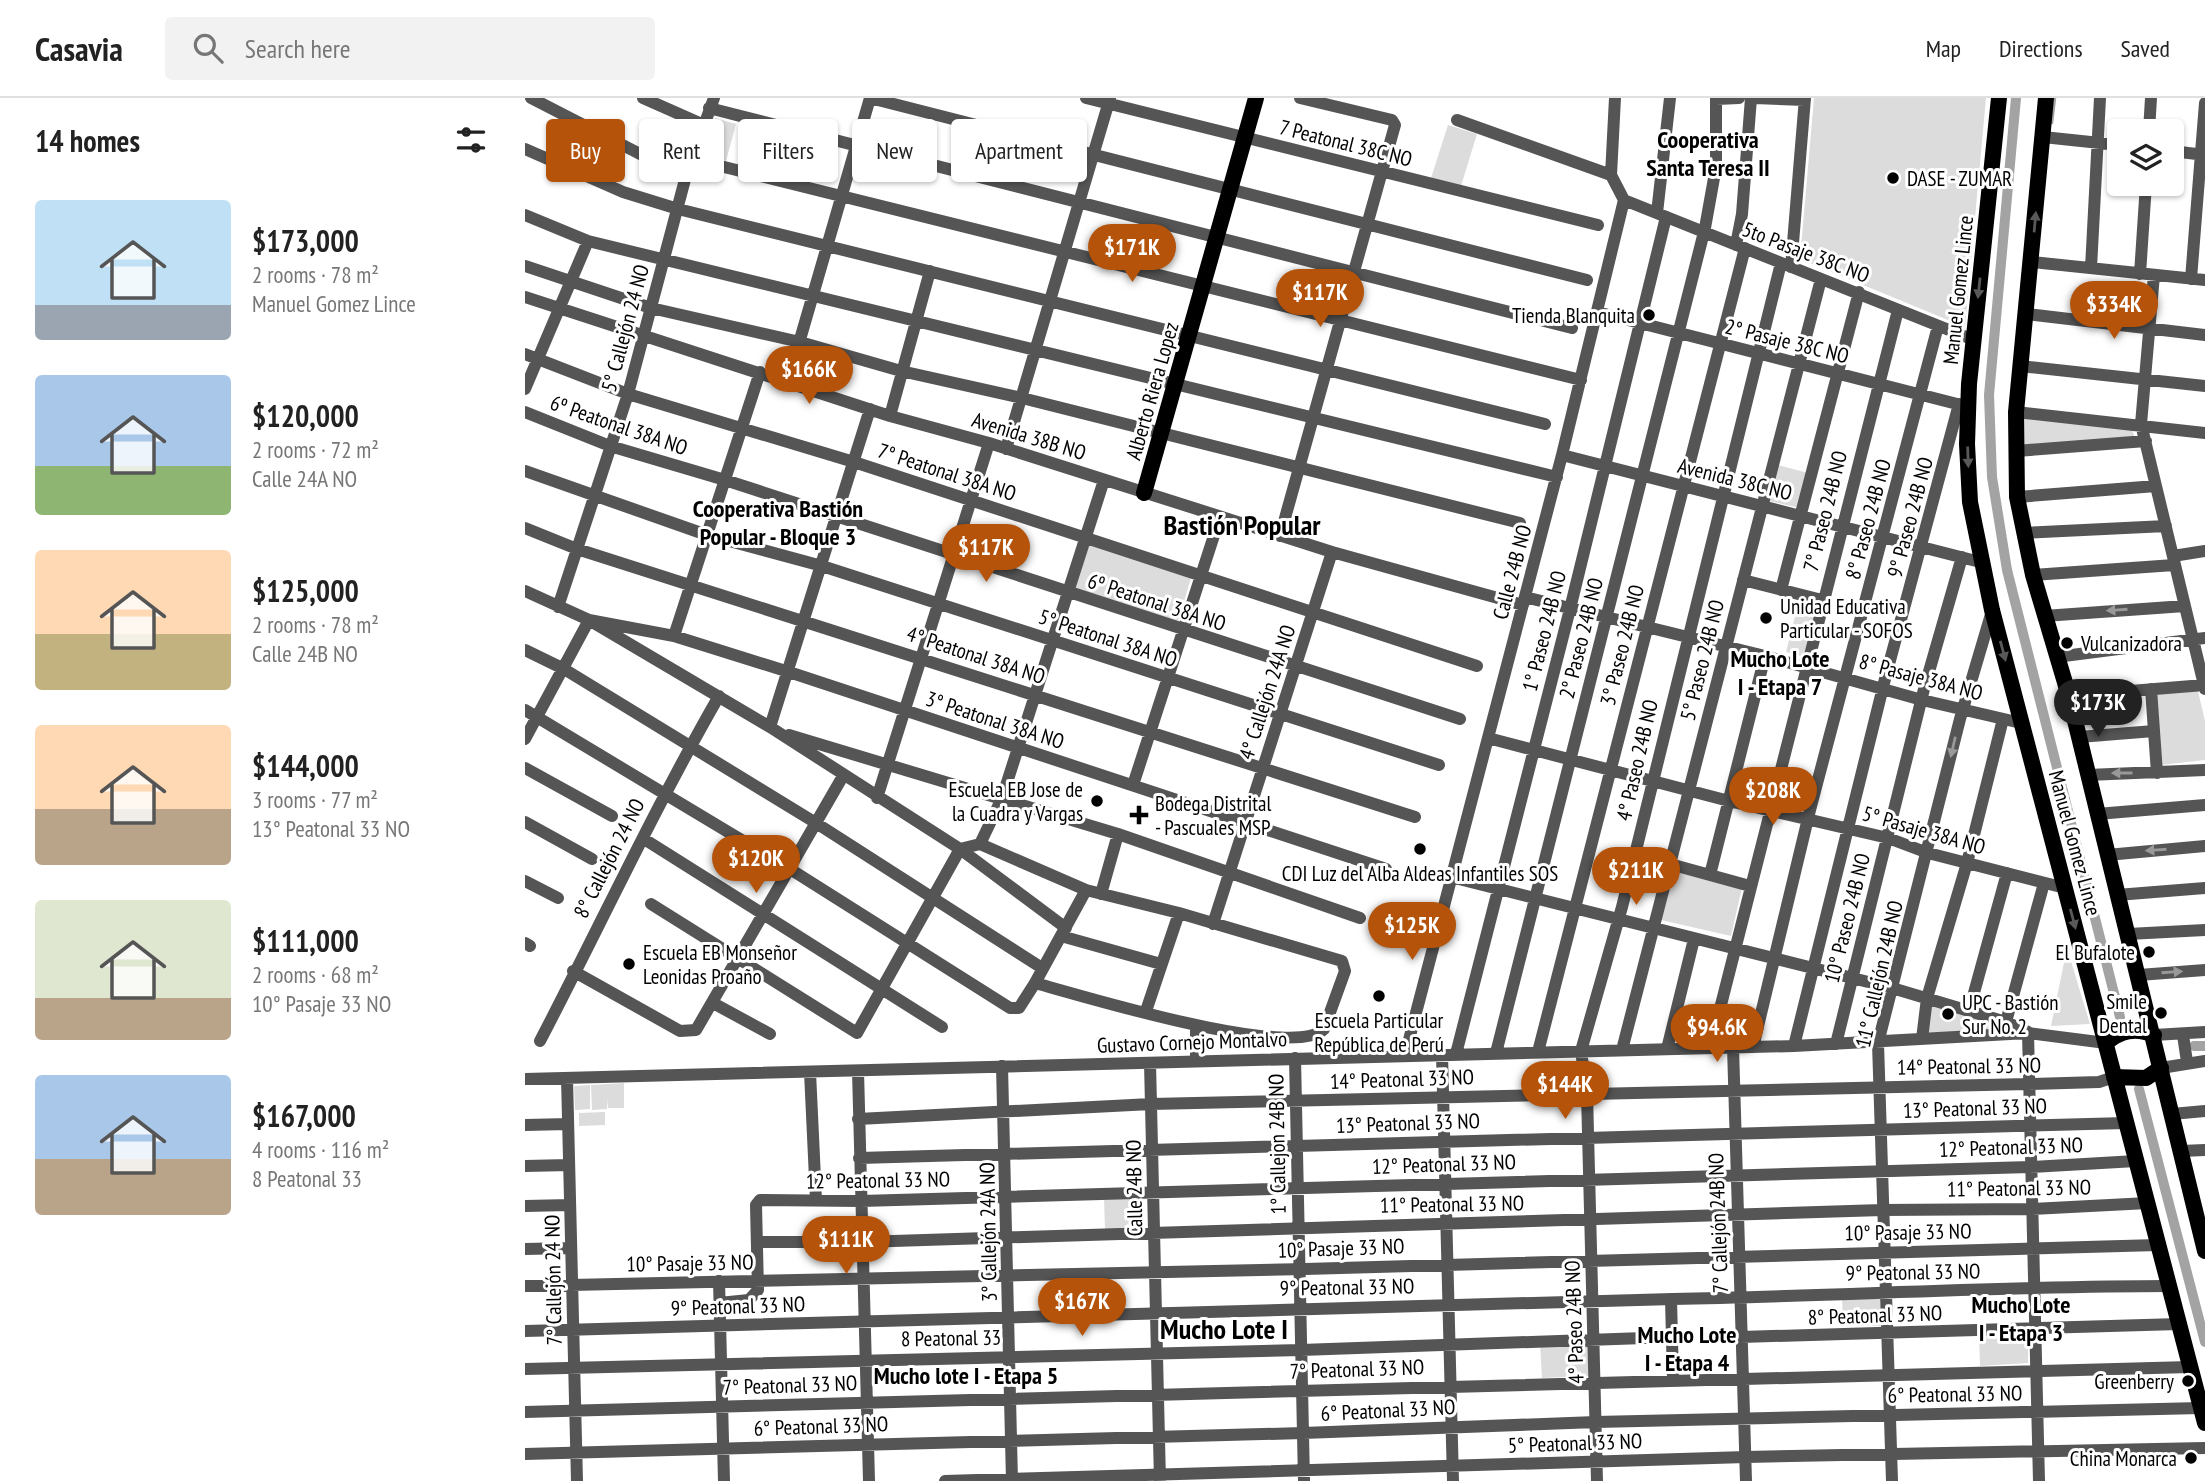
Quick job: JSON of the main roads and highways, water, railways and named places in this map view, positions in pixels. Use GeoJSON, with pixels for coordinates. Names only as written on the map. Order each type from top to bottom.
{"type":"FeatureCollection","features":[{"type":"Feature","properties":{"kind":"main road","name":"Alberto Riera Lopez"},"geometry":{"type":"LineString","coordinates":[[1144,492],[1256,98]]}},
{"type":"Feature","properties":{"kind":"main road","name":"Manuel Gomez Lince"},"geometry":{"type":"LineString","coordinates":[[1999,98],[1974,340],[1964,405],[1970,502],[1980,562],[1992,610],[2203,1415]]}},
{"type":"Feature","properties":{"kind":"main road","name":"Manuel Gomez Lince"},"geometry":{"type":"LineString","coordinates":[[2046,98],[2027,314],[2015,412],[2017,497],[2033,575],[2069,696],[2181,1152],[2198,1193],[2205,1251]]}},
{"type":"Feature","properties":{"kind":"main road"},"geometry":{"type":"LineString","coordinates":[[2106,1043],[2127,1031],[2154,1035]]}},
{"type":"Feature","properties":{"kind":"main road"},"geometry":{"type":"LineString","coordinates":[[2114,1077],[2146,1078],[2161,1068]]}},
{"type":"Feature","properties":{"kind":"waterway"},"geometry":{"type":"LineString","coordinates":[[2016,98],[1989,395],[1992,477],[2007,570],[2120,1017]]}},
{"type":"Feature","properties":{"kind":"waterway"},"geometry":{"type":"LineString","coordinates":[[2052,123],[2055,98]]}},
{"type":"Feature","properties":{"kind":"waterway"},"geometry":{"type":"LineString","coordinates":[[2194,1046],[2205,1046]]}},
{"type":"Feature","properties":{"kind":"waterway"},"geometry":{"type":"LineString","coordinates":[[2139,1089],[2205,1342]]}},
{"type":"Feature","properties":{"kind":"place","name":"DASE - ZUMAR"},"geometry":{"type":"Point","coordinates":[1893,178]}},
{"type":"Feature","properties":{"kind":"place","name":"Tienda Blanquita"},"geometry":{"type":"Point","coordinates":[1649,315]}},
{"type":"Feature","properties":{"kind":"place","name":"Unidad Educativa Particular - SOFOS"},"geometry":{"type":"Point","coordinates":[1766,618]}},
{"type":"Feature","properties":{"kind":"place","name":"Vulcanizadora"},"geometry":{"type":"Point","coordinates":[2067,643]}},
{"type":"Feature","properties":{"kind":"place","name":"Escuela EB Jose de la Cuadra y Vargas"},"geometry":{"type":"Point","coordinates":[1097,801]}},
{"type":"Feature","properties":{"kind":"place","name":"Bodega Distrital - Pascuales MSP"},"geometry":{"type":"Point","coordinates":[1139,815]}},
{"type":"Feature","properties":{"kind":"place","name":"CDI Luz del Alba Aldeas Infantiles SOS"},"geometry":{"type":"Point","coordinates":[1420,849]}},
{"type":"Feature","properties":{"kind":"place","name":"El Bufalote"},"geometry":{"type":"Point","coordinates":[2149,952]}},
{"type":"Feature","properties":{"kind":"place","name":"Escuela EB Monseñor Leonidas Proaño"},"geometry":{"type":"Point","coordinates":[629,964]}},
{"type":"Feature","properties":{"kind":"place","name":"Escuela Particular República de Perú"},"geometry":{"type":"Point","coordinates":[1379,996]}},
{"type":"Feature","properties":{"kind":"place","name":"Smile Dental"},"geometry":{"type":"Point","coordinates":[2161,1013]}},
{"type":"Feature","properties":{"kind":"place","name":"UPC - Bastión Sur No. 2"},"geometry":{"type":"Point","coordinates":[1948,1014]}},
{"type":"Feature","properties":{"kind":"place","name":"Greenberry"},"geometry":{"type":"Point","coordinates":[2188,1381]}},
{"type":"Feature","properties":{"kind":"place","name":"China Monarca"},"geometry":{"type":"Point","coordinates":[2191,1458]}},
{"type":"Feature","properties":{"kind":"district","name":"Cooperativa Santa Teresa II"},"geometry":{"type":"Point","coordinates":[1708,153]}},
{"type":"Feature","properties":{"kind":"district","name":"Cooperativa Bastión Popular - Bloque 3"},"geometry":{"type":"Point","coordinates":[778,522]}},
{"type":"Feature","properties":{"kind":"district","name":"Bastión Popular"},"geometry":{"type":"Point","coordinates":[1242,524]}},
{"type":"Feature","properties":{"kind":"district","name":"Mucho Lote I - Etapa 7"},"geometry":{"type":"Point","coordinates":[1780,672]}},
{"type":"Feature","properties":{"kind":"district","name":"Mucho Lote I - Etapa 3"},"geometry":{"type":"Point","coordinates":[2021,1318]}},
{"type":"Feature","properties":{"kind":"district","name":"Mucho Lote I"},"geometry":{"type":"Point","coordinates":[1224,1328]}},
{"type":"Feature","properties":{"kind":"district","name":"Mucho Lote I - Etapa 4"},"geometry":{"type":"Point","coordinates":[1687,1348]}},
{"type":"Feature","properties":{"kind":"district","name":"Mucho lote I - Etapa 5"},"geometry":{"type":"Point","coordinates":[966,1375]}}]}
